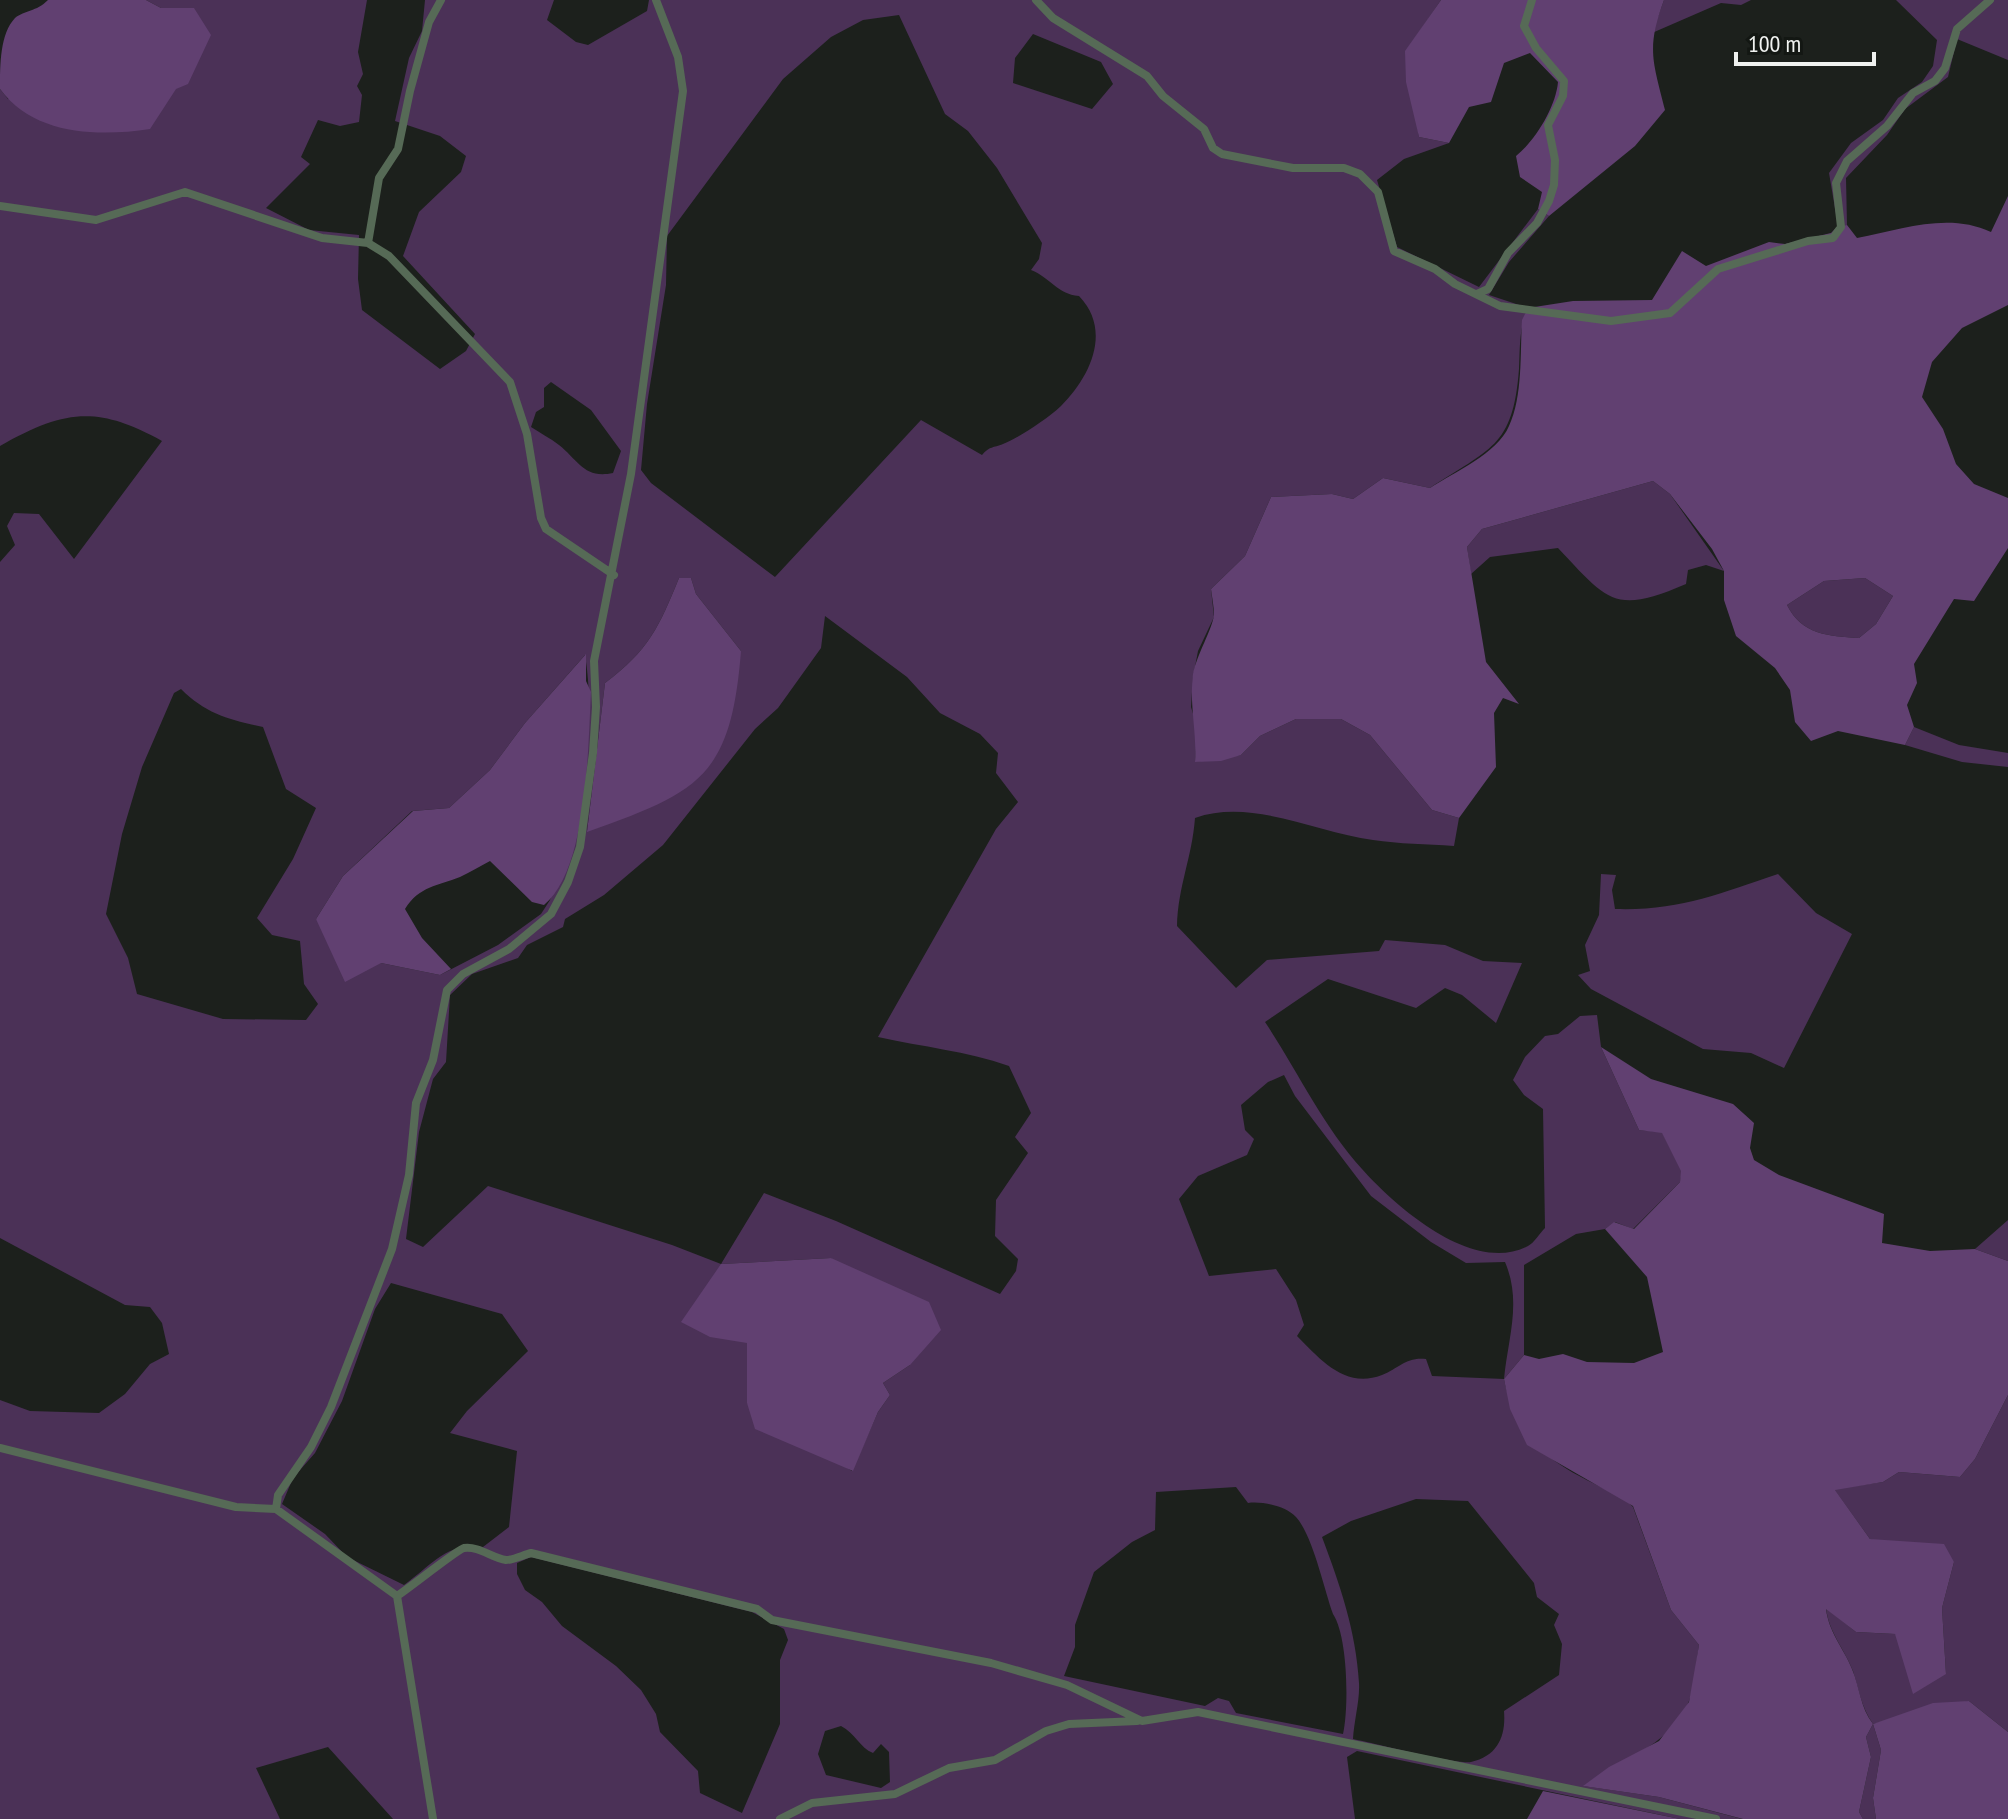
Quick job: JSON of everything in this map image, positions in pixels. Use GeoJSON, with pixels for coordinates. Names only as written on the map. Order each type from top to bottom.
{"type":"FeatureCollection","features":[{"type":"Feature","properties":{"kind":"street"},"geometry":{"type":"LineString","coordinates":[[368,243],[379,178],[398,149],[417,63],[429,22],[441,0]]}},
{"type":"Feature","properties":{"kind":"street"},"geometry":{"type":"LineString","coordinates":[[276,1509],[278,1495],[311,1447],[331,1407],[392,1249],[409,1175],[416,1103],[433,1060],[447,990],[463,974],[509,949],[551,914],[568,882],[580,847],[593,753],[596,707],[594,661],[614,575],[631,474],[683,91],[678,57],[656,0]]}},
{"type":"Feature","properties":{"kind":"street"},"geometry":{"type":"LineString","coordinates":[[1036,0],[1053,18],[1147,76],[1163,96],[1204,129],[1213,148],[1222,154],[1268,164],[1344,168],[1360,174],[1378,192],[1394,251],[1435,269],[1500,306],[1526,312],[1611,321],[1662,316],[1670,313],[1718,269],[1808,241],[1833,238],[1841,227],[1836,183],[1847,161],[1887,126],[1913,93],[1935,81],[1945,68],[1957,29],[1990,0]]}},
{"type":"Feature","properties":{"kind":"street"},"geometry":{"type":"LineString","coordinates":[[1477,294],[1488,289],[1508,253],[1537,223],[1554,185],[1555,160],[1548,125],[1563,96],[1564,81],[1536,48],[1524,26],[1532,0]]}},
{"type":"Feature","properties":{"kind":"street"},"geometry":{"type":"LineString","coordinates":[[0,206],[96,220],[185,192],[322,238],[368,243],[389,256],[510,382],[527,434],[533,482],[546,529],[614,575]]}},
{"type":"Feature","properties":{"kind":"street"},"geometry":{"type":"LineString","coordinates":[[0,1448],[236,1507],[276,1509],[397,1596],[433,1819]]}},
{"type":"Feature","properties":{"kind":"street"},"geometry":{"type":"LineString","coordinates":[[397,1596],[442,1566],[452,1553],[463,1548],[475,1548],[508,1560],[531,1553],[757,1609],[772,1620],[991,1663],[1067,1685],[1142,1721]]}},
{"type":"Feature","properties":{"kind":"street"},"geometry":{"type":"LineString","coordinates":[[780,1819],[812,1803],[895,1794],[949,1768],[995,1760],[1046,1731],[1069,1724],[1142,1721],[1198,1712],[1716,1819]]}},
{"type":"Feature","properties":{"kind":"shaded area"},"geometry":{"type":"Polygon","coordinates":[[[48,0],[146,0],[161,8],[194,8],[211,35],[188,84],[176,89],[150,129],[109,133],[68,129],[30,116],[0,89],[6,32],[15,18],[48,0]]]}},
{"type":"Feature","properties":{"kind":"shaded area"},"geometry":{"type":"Polygon","coordinates":[[[146,0],[367,0],[358,52],[363,74],[357,86],[362,95],[359,122],[340,126],[318,120],[301,157],[310,164],[266,208],[309,230],[359,235],[358,279],[362,310],[440,369],[466,351],[475,334],[403,256],[419,212],[461,172],[466,156],[440,136],[395,121],[409,58],[422,31],[425,0],[554,0],[547,20],[576,42],[588,45],[647,11],[649,0],[1441,0],[1406,51],[1419,137],[1449,143],[1404,159],[1377,180],[1397,247],[1479,287],[1538,209],[1549,216],[1509,262],[1489,295],[1528,308],[1521,330],[1516,395],[1511,415],[1504,431],[1483,454],[1430,488],[1383,478],[1353,499],[1332,494],[1271,497],[1245,556],[1211,589],[1214,617],[1198,651],[1191,707],[1197,727],[1195,762],[1241,755],[1260,736],[1296,719],[1341,719],[1370,735],[1432,810],[1459,818],[1454,846],[1373,840],[1261,814],[1216,813],[1195,818],[1177,926],[1236,988],[1267,960],[1379,951],[1385,940],[1445,945],[1483,961],[1522,963],[1496,1023],[1462,995],[1445,988],[1416,1008],[1328,979],[1265,1022],[1335,1135],[1362,1169],[1395,1201],[1437,1233],[1484,1252],[1506,1253],[1528,1246],[1545,1228],[1543,1109],[1524,1095],[1513,1080],[1525,1057],[1545,1036],[1558,1034],[1580,1016],[1597,1015],[1601,1047],[1639,1130],[1662,1132],[1682,1171],[1680,1182],[1633,1229],[1615,1222],[1605,1229],[1576,1234],[1524,1265],[1524,1355],[1504,1379],[1521,1424],[1547,1455],[1624,1498],[1633,1507],[1671,1610],[1699,1645],[1689,1701],[1671,1729],[1584,1786],[1659,1797],[1742,1819],[1680,1819],[1357,1751],[1347,1757],[1355,1819],[393,1819],[328,1747],[256,1768],[280,1819],[0,1819],[0,1400],[30,1411],[99,1413],[125,1394],[150,1364],[169,1354],[162,1323],[150,1307],[125,1305],[0,1238],[0,562],[15,545],[7,526],[14,513],[39,514],[74,559],[162,441],[118,422],[81,416],[43,425],[0,446],[0,89],[8,99],[194,8],[161,8],[146,0]],[[899,15],[863,20],[831,37],[783,79],[667,236],[666,285],[647,404],[641,470],[651,483],[775,577],[921,420],[982,455],[1025,432],[1061,406],[1089,367],[1096,338],[1089,309],[1079,296],[1059,289],[1031,270],[1039,259],[1042,243],[997,168],[968,131],[945,114],[899,15]],[[1033,34],[1015,58],[1013,83],[1092,109],[1113,84],[1101,62],[1033,34]],[[551,382],[544,388],[544,407],[536,412],[531,427],[559,445],[588,471],[613,473],[621,451],[591,410],[551,382]],[[679,578],[651,636],[632,660],[605,683],[587,831],[741,651],[696,594],[691,578],[679,578]],[[825,616],[821,648],[778,708],[755,729],[663,845],[604,895],[565,919],[563,927],[527,945],[518,958],[472,974],[450,995],[446,1062],[433,1079],[419,1132],[406,1239],[423,1247],[488,1186],[672,1245],[721,1264],[764,1193],[836,1221],[1000,1294],[1016,1271],[1018,1259],[995,1236],[996,1200],[1028,1153],[1015,1137],[1031,1113],[1009,1066],[878,1037],[996,829],[1018,802],[996,773],[998,753],[980,734],[940,713],[907,677],[825,616]],[[585,655],[525,723],[490,770],[449,808],[412,811],[343,876],[316,919],[381,963],[440,975],[498,945],[541,914],[550,900],[581,778],[589,717],[585,655]],[[181,689],[174,693],[142,767],[122,834],[106,914],[128,958],[137,994],[223,1019],[306,1020],[318,1004],[304,984],[300,941],[272,935],[257,918],[293,859],[316,808],[286,789],[263,727],[219,715],[181,689]],[[1284,1075],[1268,1082],[1241,1105],[1245,1130],[1254,1139],[1247,1155],[1198,1176],[1179,1199],[1209,1276],[1276,1269],[1296,1300],[1304,1325],[1297,1336],[1325,1363],[1345,1375],[1369,1378],[1382,1375],[1408,1361],[1426,1359],[1432,1376],[1504,1379],[1513,1306],[1513,1291],[1505,1262],[1466,1263],[1431,1242],[1371,1196],[1295,1096],[1284,1075]],[[831,1258],[721,1264],[747,1343],[747,1403],[852,1471],[878,1412],[890,1395],[883,1383],[910,1365],[831,1258]],[[391,1283],[375,1309],[342,1401],[315,1453],[293,1478],[282,1504],[325,1534],[347,1557],[404,1585],[450,1551],[471,1546],[483,1547],[509,1527],[517,1451],[450,1433],[467,1411],[528,1351],[502,1314],[391,1283]],[[1236,1487],[1156,1492],[1155,1530],[1132,1542],[1094,1572],[1075,1625],[1075,1647],[1064,1676],[1205,1706],[1218,1698],[1229,1701],[1236,1713],[1343,1734],[1346,1690],[1342,1639],[1313,1549],[1296,1517],[1274,1505],[1248,1503],[1236,1487]],[[1416,1499],[1351,1521],[1322,1537],[1346,1608],[1359,1690],[1353,1739],[1471,1762],[1488,1755],[1498,1744],[1502,1737],[1504,1711],[1559,1675],[1562,1644],[1554,1625],[1559,1614],[1537,1597],[1534,1583],[1468,1501],[1416,1499]],[[531,1557],[517,1563],[517,1574],[525,1590],[542,1602],[562,1626],[616,1666],[641,1690],[656,1714],[660,1732],[698,1771],[700,1793],[742,1813],[780,1724],[780,1660],[788,1640],[784,1629],[752,1612],[531,1557]],[[841,1726],[825,1731],[818,1754],[826,1775],[881,1788],[890,1782],[889,1752],[881,1744],[873,1753],[868,1751],[841,1726]]]}},
{"type":"Feature","properties":{"kind":"shaded area"},"geometry":{"type":"Polygon","coordinates":[[[1441,0],[1664,0],[1655,31],[1653,55],[1665,110],[1635,146],[1549,216],[1538,209],[1542,192],[1520,177],[1516,156],[1544,122],[1558,82],[1530,53],[1504,63],[1491,102],[1469,107],[1449,143],[1419,137],[1406,82],[1405,51],[1441,0]]]}},
{"type":"Feature","properties":{"kind":"shaded area"},"geometry":{"type":"Polygon","coordinates":[[[1664,0],[1751,0],[1741,5],[1721,3],[1652,33],[1664,0]]]}},
{"type":"Feature","properties":{"kind":"shaded area"},"geometry":{"type":"Polygon","coordinates":[[[1896,0],[2008,0],[2008,60],[1957,39],[1948,77],[1905,109],[1887,135],[1846,178],[1847,225],[1838,226],[1829,173],[1851,143],[1883,120],[1898,98],[1922,82],[1933,66],[1937,40],[1896,0]]]}},
{"type":"Feature","properties":{"kind":"shaded area"},"geometry":{"type":"Polygon","coordinates":[[[2008,196],[2008,305],[1962,328],[1932,362],[1922,397],[1943,429],[1956,464],[1974,484],[2008,498],[2008,548],[1974,601],[1954,599],[1914,664],[1917,683],[1907,705],[1914,727],[1905,745],[1838,731],[1811,741],[1795,722],[1790,690],[1775,668],[1736,636],[1724,600],[1724,571],[1712,549],[1670,494],[1653,481],[1482,529],[1467,547],[1486,662],[1519,704],[1503,698],[1494,713],[1496,767],[1459,818],[1432,810],[1370,735],[1341,719],[1296,719],[1260,736],[1241,755],[1221,761],[1195,762],[1193,674],[1214,615],[1211,589],[1245,556],[1271,497],[1332,494],[1353,499],[1383,478],[1430,488],[1485,454],[1503,436],[1517,401],[1522,320],[1528,308],[1573,301],[1652,300],[1682,251],[1706,266],[1769,242],[1785,244],[1831,233],[1838,226],[1847,225],[1857,238],[1942,223],[1959,223],[1991,232],[2008,196]],[[1865,578],[1824,581],[1787,605],[1800,623],[1808,628],[1827,635],[1859,638],[1876,624],[1893,596],[1865,578]]]}},
{"type":"Feature","properties":{"kind":"shaded area"},"geometry":{"type":"Polygon","coordinates":[[[1653,481],[1670,494],[1724,571],[1706,565],[1688,570],[1686,584],[1662,594],[1627,600],[1601,591],[1558,548],[1490,557],[1471,574],[1467,547],[1482,529],[1653,481]]]}},
{"type":"Feature","properties":{"kind":"shaded area"},"geometry":{"type":"Polygon","coordinates":[[[679,578],[691,578],[696,594],[741,651],[728,727],[717,754],[702,774],[682,791],[657,805],[587,832],[605,683],[632,660],[651,636],[679,578]]]}},
{"type":"Feature","properties":{"kind":"shaded area"},"geometry":{"type":"Polygon","coordinates":[[[1865,578],[1893,596],[1876,624],[1859,638],[1827,635],[1808,628],[1800,623],[1787,605],[1824,581],[1865,578]]]}},
{"type":"Feature","properties":{"kind":"shaded area"},"geometry":{"type":"Polygon","coordinates":[[[586,654],[586,681],[591,692],[583,805],[569,864],[559,888],[544,905],[532,902],[490,861],[423,891],[405,909],[422,938],[451,969],[440,975],[381,963],[345,982],[316,919],[343,876],[413,811],[449,808],[490,770],[525,723],[586,654]]]}},
{"type":"Feature","properties":{"kind":"shaded area"},"geometry":{"type":"Polygon","coordinates":[[[1914,727],[1959,745],[2008,753],[2008,767],[1962,762],[1905,745],[1914,727]]]}},
{"type":"Feature","properties":{"kind":"shaded area"},"geometry":{"type":"Polygon","coordinates":[[[1601,874],[1616,875],[1612,890],[1615,909],[1638,909],[1679,904],[1778,874],[1816,913],[1852,934],[1784,1068],[1751,1053],[1703,1049],[1591,989],[1578,975],[1590,971],[1585,945],[1599,915],[1601,874]]]}},
{"type":"Feature","properties":{"kind":"shaded area"},"geometry":{"type":"Polygon","coordinates":[[[1601,1047],[1651,1079],[1733,1104],[1754,1123],[1750,1148],[1754,1160],[1779,1175],[1884,1214],[1882,1243],[1930,1251],[1975,1249],[2008,1261],[2008,1395],[1975,1459],[1960,1477],[1899,1472],[1883,1482],[1835,1490],[1870,1539],[1944,1544],[1954,1562],[1942,1608],[1946,1674],[1913,1694],[1895,1634],[1856,1632],[1826,1609],[1873,1724],[1866,1737],[1871,1757],[1859,1812],[1863,1819],[1743,1819],[1659,1797],[1583,1786],[1609,1767],[1659,1741],[1689,1702],[1699,1645],[1671,1610],[1633,1506],[1527,1445],[1510,1409],[1504,1379],[1524,1355],[1539,1359],[1563,1354],[1587,1362],[1634,1363],[1663,1352],[1647,1277],[1605,1229],[1614,1222],[1634,1229],[1680,1182],[1681,1171],[1662,1133],[1639,1130],[1601,1047]]]}},
{"type":"Feature","properties":{"kind":"shaded area"},"geometry":{"type":"Polygon","coordinates":[[[2008,1220],[2008,1261],[1975,1249],[2008,1220]]]}},
{"type":"Feature","properties":{"kind":"shaded area"},"geometry":{"type":"Polygon","coordinates":[[[831,1258],[929,1302],[941,1330],[910,1365],[883,1383],[890,1395],[878,1412],[853,1471],[755,1429],[747,1403],[747,1343],[710,1337],[681,1322],[721,1264],[831,1258]]]}},
{"type":"Feature","properties":{"kind":"shaded area"},"geometry":{"type":"Polygon","coordinates":[[[2008,1395],[2008,1732],[1969,1701],[1873,1724],[1863,1705],[1853,1671],[1830,1625],[1826,1608],[1856,1632],[1895,1634],[1946,1674],[1942,1608],[1954,1562],[1870,1539],[1834,1489],[1883,1482],[1899,1472],[1960,1477],[1975,1459],[2008,1395]]]}},
{"type":"Feature","properties":{"kind":"shaded area"},"geometry":{"type":"Polygon","coordinates":[[[1969,1701],[2008,1732],[2008,1819],[1876,1819],[1873,1798],[1881,1750],[1873,1724],[1933,1703],[1969,1701]]]}},
{"type":"Feature","properties":{"kind":"shaded area"},"geometry":{"type":"Polygon","coordinates":[[[1873,1724],[1881,1750],[1873,1798],[1876,1819],[1863,1819],[1859,1812],[1871,1757],[1866,1737],[1873,1724]]]}},
{"type":"Feature","properties":{"kind":"shaded area"},"geometry":{"type":"Polygon","coordinates":[[[1543,1791],[1680,1819],[1527,1819],[1543,1791]]]}}]}
